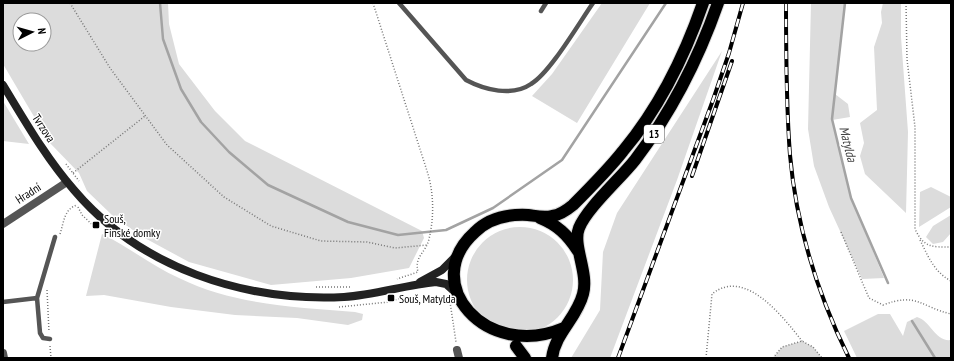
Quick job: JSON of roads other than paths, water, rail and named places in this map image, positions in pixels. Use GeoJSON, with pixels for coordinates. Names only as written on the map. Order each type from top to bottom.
{"type":"FeatureCollection","features":[{"type":"Feature","properties":{"kind":"highway","name":"13"},"geometry":{"type":"LineString","coordinates":[[516,346],[493,340],[479,331],[463,313],[452,294],[460,252],[474,232],[490,221],[517,215],[552,216],[564,212],[573,206],[623,152],[664,90],[680,59],[703,3]]}},
{"type":"Feature","properties":{"kind":"highway","name":"13"},"geometry":{"type":"LineString","coordinates":[[552,358],[557,338],[577,312],[584,293],[585,273],[579,253],[578,229],[586,217],[634,162],[656,131],[694,65],[718,3]]}},
{"type":"Feature","properties":{"kind":"highway"},"geometry":{"type":"LineString","coordinates":[[537,216],[559,228],[569,237],[579,253]]}},
{"type":"Feature","properties":{"kind":"highway"},"geometry":{"type":"LineString","coordinates":[[525,358],[516,346],[537,343],[551,338],[564,328]]}},
{"type":"Feature","properties":{"kind":"street","name":"Tvrzova"},"geometry":{"type":"LineString","coordinates":[[3,85],[33,135],[67,182],[102,218],[142,248],[181,269],[226,285],[273,294],[327,297],[373,294],[414,285]]}},
{"type":"Feature","properties":{"kind":"street","name":"Hradní"},"geometry":{"type":"LineString","coordinates":[[3,224],[67,182]]}},
{"type":"Feature","properties":{"kind":"street"},"geometry":{"type":"LineString","coordinates":[[414,285],[442,270],[460,252]]}},
{"type":"Feature","properties":{"kind":"street"},"geometry":{"type":"LineString","coordinates":[[414,285],[439,282],[446,284],[452,294]]}},
{"type":"Feature","properties":{"kind":"street"},"geometry":{"type":"LineString","coordinates":[[457,350],[459,358]]}},
{"type":"Feature","properties":{"kind":"street"},"geometry":{"type":"LineString","coordinates":[[3,353],[4,358]]}},
{"type":"Feature","properties":{"kind":"lane"},"geometry":{"type":"LineString","coordinates":[[399,3],[466,80],[480,88],[518,90],[532,84],[546,70],[592,3]]}},
{"type":"Feature","properties":{"kind":"lane"},"geometry":{"type":"LineString","coordinates":[[540,11],[546,3]]}},
{"type":"Feature","properties":{"kind":"lane"},"geometry":{"type":"LineString","coordinates":[[50,339],[43,338],[40,333],[37,298],[57,238]]}},
{"type":"Feature","properties":{"kind":"lane"},"geometry":{"type":"LineString","coordinates":[[3,302],[37,298]]}},
{"type":"Feature","properties":{"kind":"waterway"},"geometry":{"type":"LineString","coordinates":[[160,3],[163,39],[181,89],[201,122],[229,152],[268,185],[348,222],[398,235],[446,230],[493,208],[562,160],[666,3]]}},
{"type":"Feature","properties":{"kind":"waterway","name":"Matylda"},"geometry":{"type":"LineString","coordinates":[[845,3],[832,119],[851,198],[888,283]]}},
{"type":"Feature","properties":{"kind":"waterway","name":"Matylda"},"geometry":{"type":"LineString","coordinates":[[912,321],[935,358]]}},
{"type":"Feature","properties":{"kind":"railway"},"geometry":{"type":"LineString","coordinates":[[618,358],[713,100],[729,53],[743,3]]}},
{"type":"Feature","properties":{"kind":"railway"},"geometry":{"type":"LineString","coordinates":[[786,3],[786,79],[790,155],[797,207],[818,284],[849,358]]}},
{"type":"Feature","properties":{"kind":"railway"},"geometry":{"type":"LineString","coordinates":[[692,176],[732,61]]}},
{"type":"Feature","properties":{"kind":"place","name":"Souš, Finské domky"},"geometry":{"type":"Point","coordinates":[96,225]}},
{"type":"Feature","properties":{"kind":"place","name":"Souš, Matylda"},"geometry":{"type":"Point","coordinates":[391,298]}}]}
